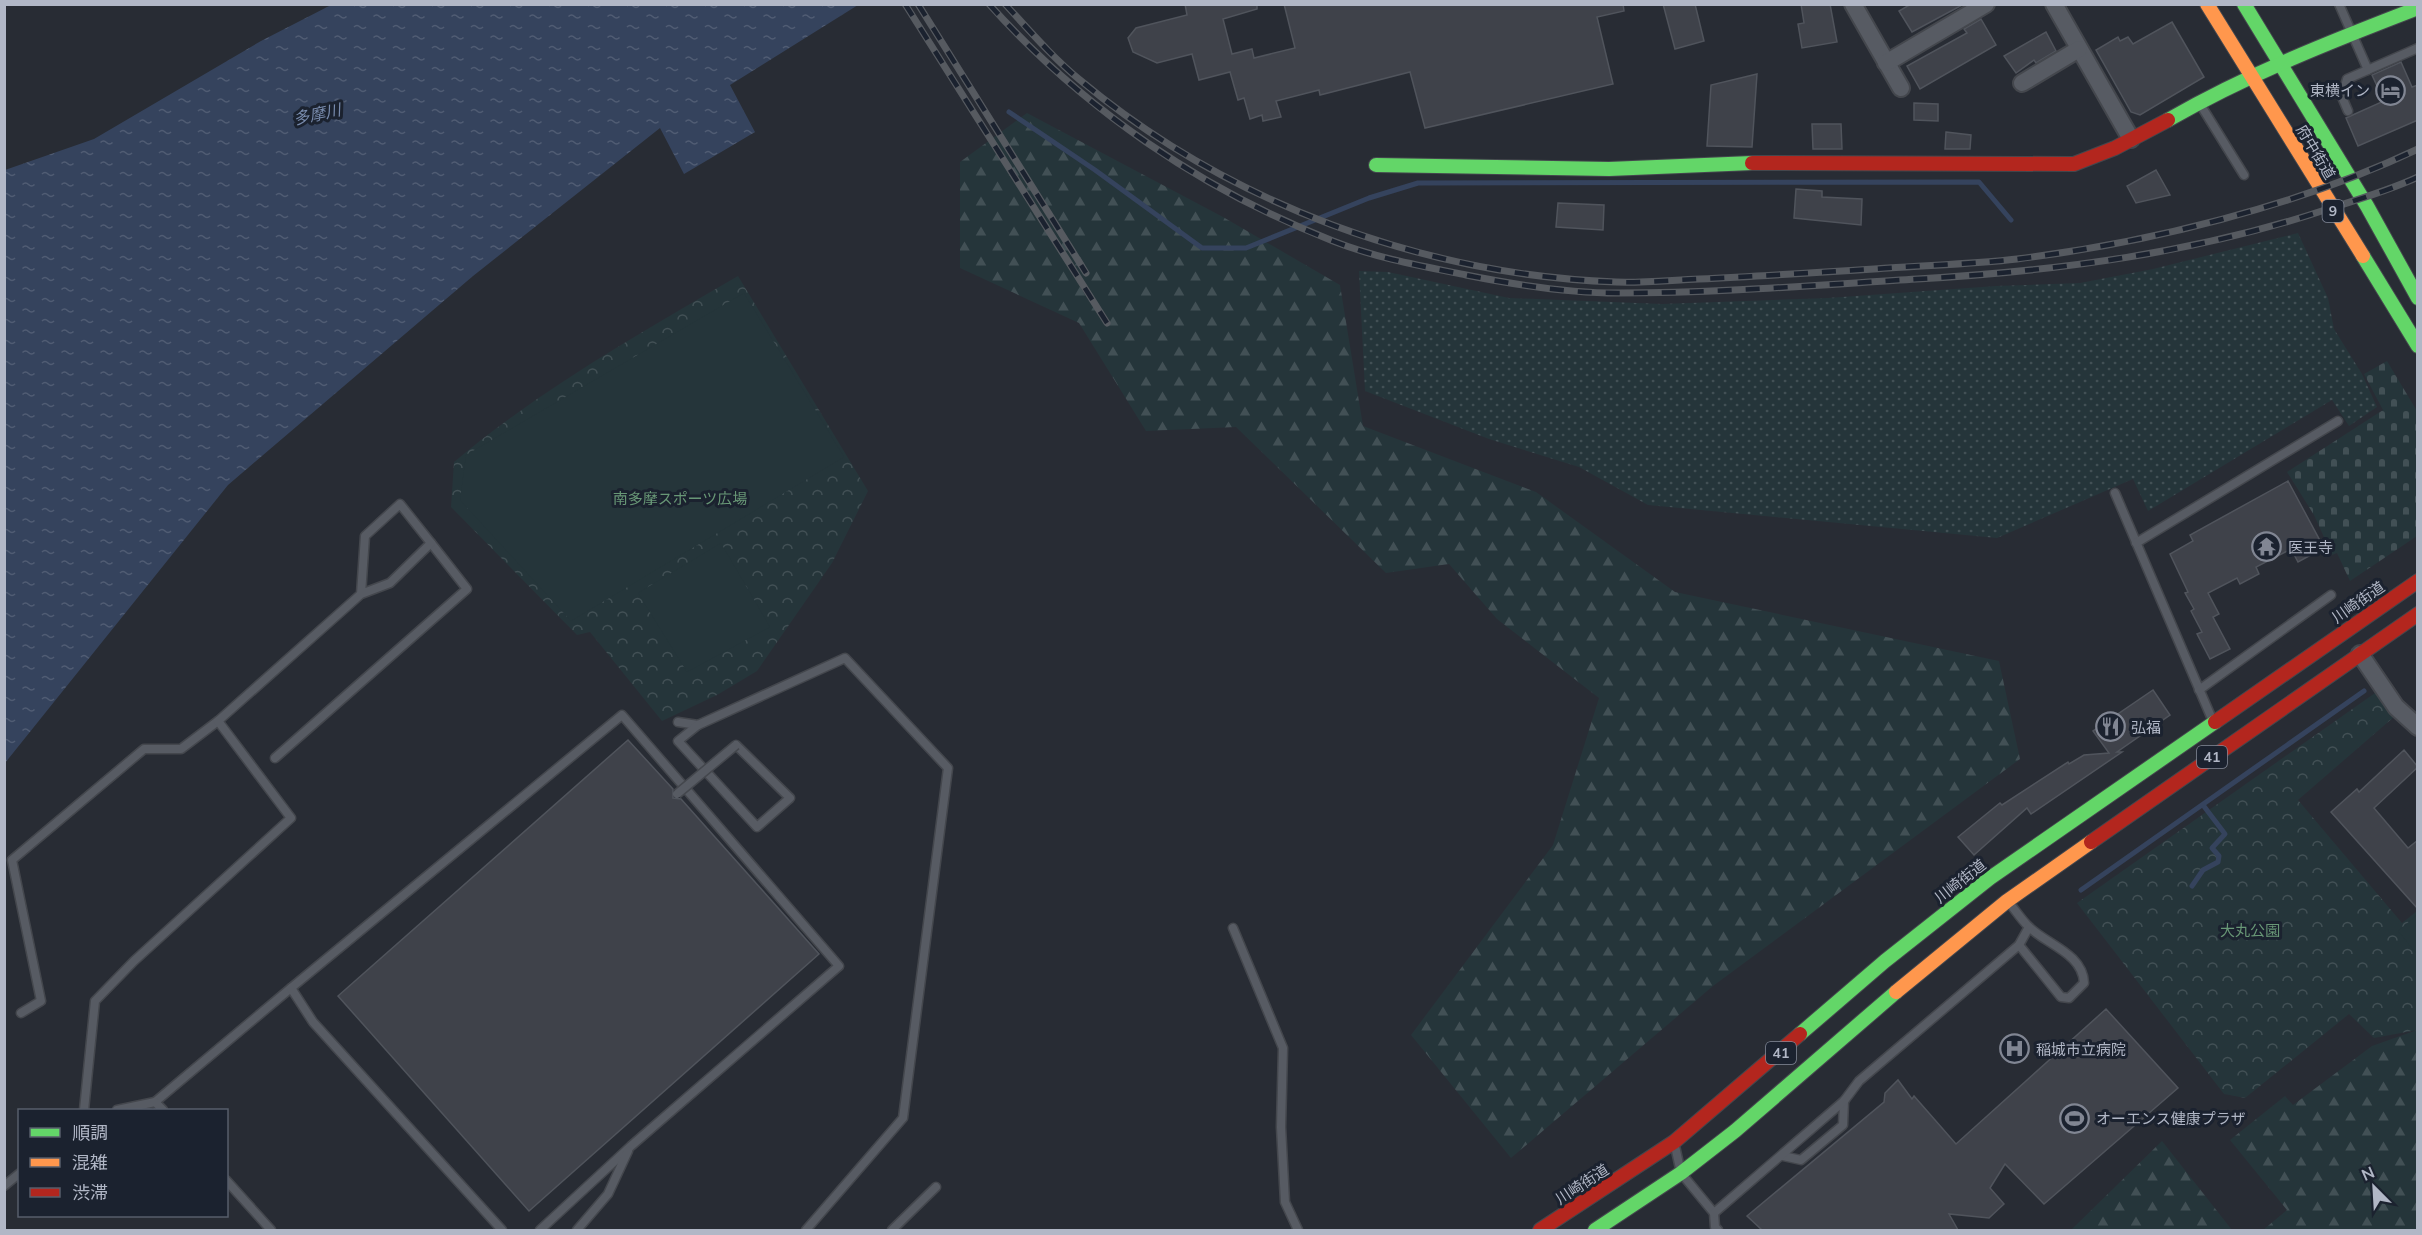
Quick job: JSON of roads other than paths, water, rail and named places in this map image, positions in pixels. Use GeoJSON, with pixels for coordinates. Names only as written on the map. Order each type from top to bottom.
{"type":"FeatureCollection","features":[{"type":"Feature","properties":{"kind":"main road","name":"府中街道"},"geometry":{"type":"LineString","coordinates":[[2244,4],[2367,206],[2418,298]]}},
{"type":"Feature","properties":{"kind":"main road","name":"府中街道"},"geometry":{"type":"LineString","coordinates":[[2207,6],[2418,346]]}},
{"type":"Feature","properties":{"kind":"main road"},"geometry":{"type":"LineString","coordinates":[[1376,165],[1609,169],[1730,163],[2074,164],[2101,156],[2199,101],[2278,62],[2418,8]]}},
{"type":"Feature","properties":{"kind":"main road","name":"川崎街道"},"geometry":{"type":"LineString","coordinates":[[1540,1230],[1674,1142],[1885,961],[1990,878],[2418,581]]}},
{"type":"Feature","properties":{"kind":"main road","name":"41"},"geometry":{"type":"LineString","coordinates":[[1596,1230],[1681,1173],[1735,1131],[1857,1024],[2007,901],[2418,614]]}},
{"type":"Feature","properties":{"kind":"main road"},"geometry":{"type":"LineString","coordinates":[[2213,722],[2229,746]]}},
{"type":"Feature","properties":{"kind":"main road"},"geometry":{"type":"LineString","coordinates":[[1990,878],[2007,901]]}},
{"type":"Feature","properties":{"kind":"street"},"geometry":{"type":"LineString","coordinates":[[1853,4],[1901,88]]}},
{"type":"Feature","properties":{"kind":"street"},"geometry":{"type":"LineString","coordinates":[[1886,63],[1986,4]]}},
{"type":"Feature","properties":{"kind":"street"},"geometry":{"type":"LineString","coordinates":[[2054,4],[2131,139]]}},
{"type":"Feature","properties":{"kind":"street"},"geometry":{"type":"LineString","coordinates":[[2022,82],[2079,49]]}},
{"type":"Feature","properties":{"kind":"street"},"geometry":{"type":"LineString","coordinates":[[2360,654],[2396,707],[2418,727]]}},
{"type":"Feature","properties":{"kind":"lane"},"geometry":{"type":"LineString","coordinates":[[2339,4],[2368,70]]}},
{"type":"Feature","properties":{"kind":"lane"},"geometry":{"type":"LineString","coordinates":[[2348,111],[2342,97],[2347,79],[2418,48]]}},
{"type":"Feature","properties":{"kind":"lane"},"geometry":{"type":"LineString","coordinates":[[2199,101],[2244,176]]}},
{"type":"Feature","properties":{"kind":"lane"},"geometry":{"type":"LineString","coordinates":[[2136,543],[2338,421]]}},
{"type":"Feature","properties":{"kind":"lane"},"geometry":{"type":"LineString","coordinates":[[2115,493],[2213,722]]}},
{"type":"Feature","properties":{"kind":"lane"},"geometry":{"type":"LineString","coordinates":[[275,758],[467,589],[400,504],[365,536],[361,594]]}},
{"type":"Feature","properties":{"kind":"lane"},"geometry":{"type":"LineString","coordinates":[[21,1013],[41,1001],[12,860],[144,749],[181,749],[218,721],[361,594],[390,583],[431,543]]}},
{"type":"Feature","properties":{"kind":"lane"},"geometry":{"type":"LineString","coordinates":[[2199,690],[2331,595]]}},
{"type":"Feature","properties":{"kind":"lane"},"geometry":{"type":"LineString","coordinates":[[677,794],[736,745],[790,798],[757,827],[678,741],[698,725],[845,658],[948,768],[903,1118],[806,1230]]}},
{"type":"Feature","properties":{"kind":"lane"},"geometry":{"type":"LineString","coordinates":[[122,1109],[155,1102],[622,715],[839,966],[631,1146],[540,1230]]}},
{"type":"Feature","properties":{"kind":"lane"},"geometry":{"type":"LineString","coordinates":[[84,1109],[95,1001],[134,961],[291,818],[218,721]]}},
{"type":"Feature","properties":{"kind":"lane"},"geometry":{"type":"LineString","coordinates":[[678,722],[698,725]]}},
{"type":"Feature","properties":{"kind":"lane"},"geometry":{"type":"LineString","coordinates":[[2007,901],[2029,927],[2061,948],[2084,974],[2084,983],[2069,998],[2061,998],[2019,945]]}},
{"type":"Feature","properties":{"kind":"lane"},"geometry":{"type":"LineString","coordinates":[[1714,1213],[1783,1156],[1844,1101],[1859,1081],[2019,945],[2029,927]]}},
{"type":"Feature","properties":{"kind":"lane"},"geometry":{"type":"LineString","coordinates":[[1233,928],[1283,1048],[1281,1127],[1285,1202],[1298,1230]]}},
{"type":"Feature","properties":{"kind":"lane"},"geometry":{"type":"LineString","coordinates":[[291,988],[313,1022],[502,1230]]}},
{"type":"Feature","properties":{"kind":"lane"},"geometry":{"type":"LineString","coordinates":[[1783,1156],[1801,1160],[1843,1125],[1844,1101]]}},
{"type":"Feature","properties":{"kind":"lane"},"geometry":{"type":"LineString","coordinates":[[155,1102],[162,1109]]}},
{"type":"Feature","properties":{"kind":"lane"},"geometry":{"type":"LineString","coordinates":[[1674,1142],[1681,1173],[1714,1213],[1715,1227],[1718,1230]]}},
{"type":"Feature","properties":{"kind":"lane"},"geometry":{"type":"LineString","coordinates":[[577,1230],[608,1194],[631,1146]]}},
{"type":"Feature","properties":{"kind":"lane"},"geometry":{"type":"LineString","coordinates":[[4,1186],[18,1175]]}},
{"type":"Feature","properties":{"kind":"lane"},"geometry":{"type":"LineString","coordinates":[[228,1182],[271,1230]]}},
{"type":"Feature","properties":{"kind":"lane"},"geometry":{"type":"LineString","coordinates":[[892,1230],[936,1187]]}},
{"type":"Feature","properties":{"kind":"water","name":"多摩川"},"geometry":{"type":"Polygon","coordinates":[[[333,4],[858,5],[730,85],[755,132],[684,174],[660,128],[473,276],[228,485],[5,763],[5,170],[94,139],[261,41],[333,4]]]}},
{"type":"Feature","properties":{"kind":"waterway"},"geometry":{"type":"LineString","coordinates":[[1009,112],[1095,170],[1202,248],[1246,248],[1369,198],[1418,183],[1979,182],[2011,220]]}},
{"type":"Feature","properties":{"kind":"waterway"},"geometry":{"type":"LineString","coordinates":[[2081,890],[2364,691]]}},
{"type":"Feature","properties":{"kind":"waterway"},"geometry":{"type":"LineString","coordinates":[[2192,886],[2203,870],[2218,862],[2219,856],[2212,848],[2225,834],[2203,805]]}},
{"type":"Feature","properties":{"kind":"railway"},"geometry":{"type":"LineString","coordinates":[[905,4],[1107,323]]}},
{"type":"Feature","properties":{"kind":"railway"},"geometry":{"type":"LineString","coordinates":[[918,4],[1086,273]]}},
{"type":"Feature","properties":{"kind":"railway"},"geometry":{"type":"LineString","coordinates":[[989,4],[1025,42],[1105,112],[1147,143],[1237,197],[1333,241],[1366,252],[1432,268],[1542,288],[1618,293],[1730,290],[1970,275],[2075,265],[2178,248],[2281,224],[2386,190],[2418,177]]}},
{"type":"Feature","properties":{"kind":"railway"},"geometry":{"type":"LineString","coordinates":[[1005,4],[1041,44],[1070,71],[1138,124],[1199,162],[1264,196],[1331,224],[1401,247],[1472,265],[1544,276],[1616,282],[1647,282],[1969,263],[2067,252],[2170,232],[2273,205],[2323,188],[2418,149]]}},
{"type":"Feature","properties":{"kind":"place","name":"東横イン"},"geometry":{"type":"Point","coordinates":[2391,90]}},
{"type":"Feature","properties":{"kind":"place","name":"医王寺"},"geometry":{"type":"Point","coordinates":[2267,547]}},
{"type":"Feature","properties":{"kind":"place","name":"弘福"},"geometry":{"type":"Point","coordinates":[2110,727]}},
{"type":"Feature","properties":{"kind":"place","name":"稲城市立病院"},"geometry":{"type":"Point","coordinates":[2015,1049]}},
{"type":"Feature","properties":{"kind":"place","name":"オーエンス健康プラザ"},"geometry":{"type":"Point","coordinates":[2075,1118]}},
{"type":"Feature","properties":{"kind":"park label","name":"南多摩スポーツ広場"},"geometry":{"type":"Point","coordinates":[680,498]}},
{"type":"Feature","properties":{"kind":"park label","name":"大丸公園"},"geometry":{"type":"Point","coordinates":[2250,930]}}]}
